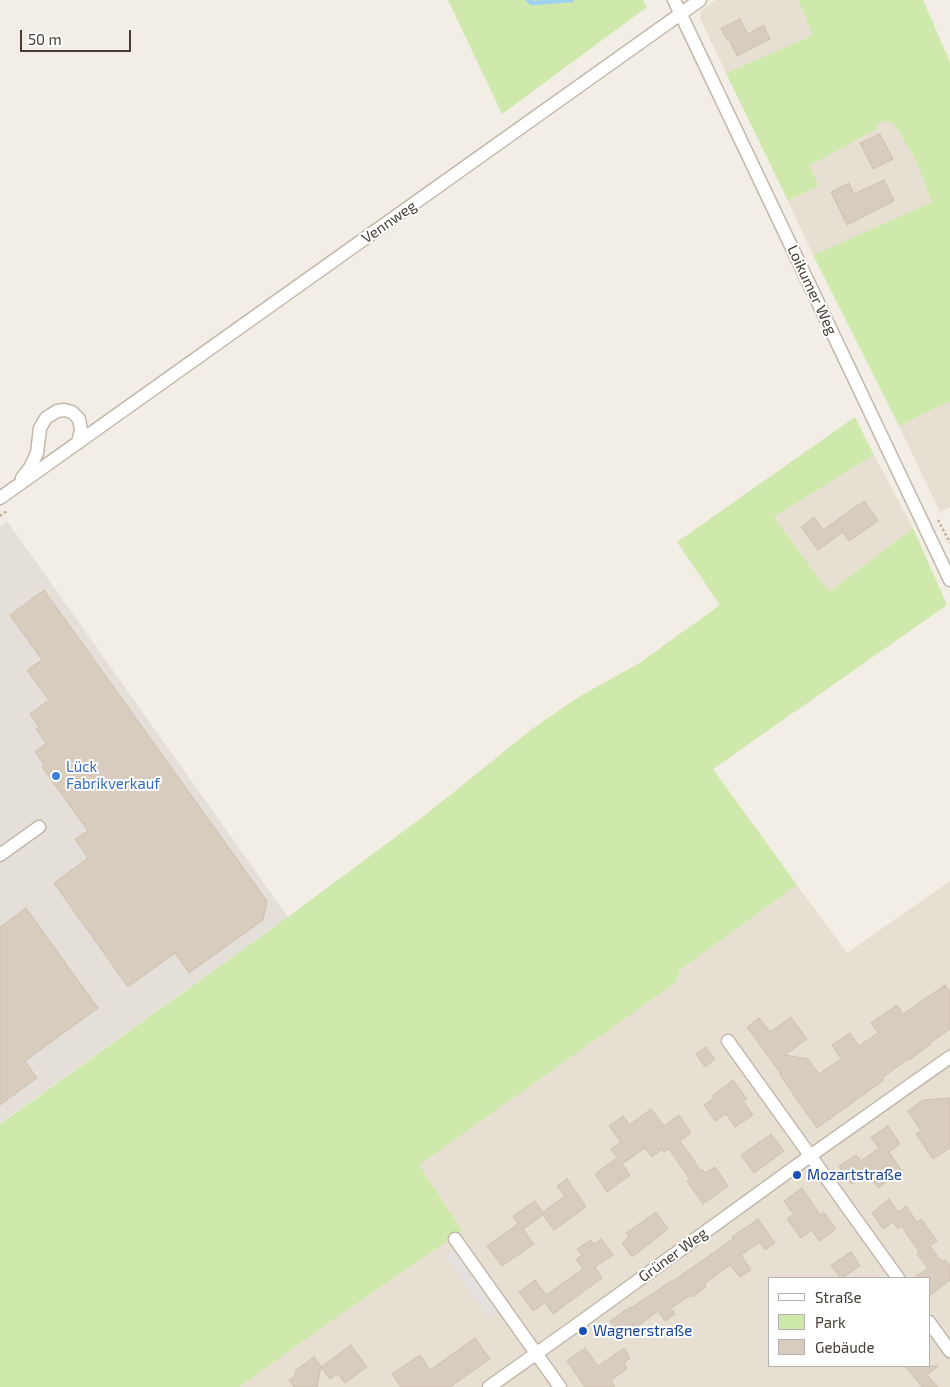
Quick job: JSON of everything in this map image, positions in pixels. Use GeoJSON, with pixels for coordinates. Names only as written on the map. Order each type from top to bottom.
{"type":"FeatureCollection","features":[{"type":"Feature","properties":{"kind":"street","name":"Loikumer Weg"},"geometry":{"type":"LineString","coordinates":[[674,0],[950,580]]}},
{"type":"Feature","properties":{"kind":"street","name":"Vennweg"},"geometry":{"type":"LineString","coordinates":[[0,498],[700,0]]}},
{"type":"Feature","properties":{"kind":"street","name":"Vennweg"},"geometry":{"type":"LineString","coordinates":[[14,488],[33,462],[37,453],[40,428],[46,418],[57,411],[72,412],[79,419],[81,430],[78,443]]}},
{"type":"Feature","properties":{"kind":"street"},"geometry":{"type":"LineString","coordinates":[[0,855],[39,827]]}},
{"type":"Feature","properties":{"kind":"street"},"geometry":{"type":"LineString","coordinates":[[728,1041],[897,1277]]}},
{"type":"Feature","properties":{"kind":"street","name":"Grüner Weg"},"geometry":{"type":"LineString","coordinates":[[489,1387],[950,1057]]}},
{"type":"Feature","properties":{"kind":"street"},"geometry":{"type":"LineString","coordinates":[[455,1239],[560,1387]]}},
{"type":"Feature","properties":{"kind":"street"},"geometry":{"type":"LineString","coordinates":[[930,1323],[950,1351]]}},
{"type":"Feature","properties":{"kind":"shaded area"},"geometry":{"type":"Polygon","coordinates":[[[716,0],[798,0],[813,35],[726,73],[700,18],[701,10],[716,0]]]}},
{"type":"Feature","properties":{"kind":"shaded area"},"geometry":{"type":"Polygon","coordinates":[[[886,121],[893,123],[914,156],[932,202],[813,255],[788,201],[817,186],[809,165],[877,129],[877,125],[886,121]]]}},
{"type":"Feature","properties":{"kind":"shaded area"},"geometry":{"type":"Polygon","coordinates":[[[950,401],[950,507],[940,512],[899,426],[950,401]]]}},
{"type":"Feature","properties":{"kind":"shaded area"},"geometry":{"type":"Polygon","coordinates":[[[874,455],[913,528],[829,592],[774,517],[874,455]]]}},
{"type":"Feature","properties":{"kind":"shaded area"},"geometry":{"type":"Polygon","coordinates":[[[7,521],[288,917],[0,1123],[0,526],[7,521]]]}},
{"type":"Feature","properties":{"kind":"shaded area"},"geometry":{"type":"Polygon","coordinates":[[[950,881],[950,1387],[239,1387],[462,1231],[418,1165],[675,983],[680,970],[797,885],[847,953],[950,881]]]}},
{"type":"Feature","properties":{"kind":"shaded area"},"geometry":{"type":"Polygon","coordinates":[[[454,1250],[497,1312],[488,1318],[445,1257],[454,1250]]]}},
{"type":"Feature","properties":{"kind":"green space"},"geometry":{"type":"Polygon","coordinates":[[[448,0],[643,0],[647,7],[502,114],[448,0]]]}},
{"type":"Feature","properties":{"kind":"green space"},"geometry":{"type":"Polygon","coordinates":[[[798,0],[923,0],[950,62],[950,401],[899,426],[813,255],[932,202],[914,156],[893,123],[881,122],[877,125],[877,129],[810,165],[818,186],[788,201],[726,73],[813,35],[798,0]]]}},
{"type":"Feature","properties":{"kind":"green space"},"geometry":{"type":"Polygon","coordinates":[[[855,417],[874,455],[774,517],[829,592],[913,528],[947,605],[713,769],[797,885],[680,970],[675,983],[419,1165],[462,1231],[239,1387],[0,1387],[0,1124],[288,917],[424,816],[532,729],[580,696],[638,664],[720,605],[677,542],[855,417]]]}},
{"type":"Feature","properties":{"kind":"building"},"geometry":{"type":"Polygon","coordinates":[[[740,19],[748,34],[764,25],[770,39],[737,56],[721,28],[740,19]]]}},
{"type":"Feature","properties":{"kind":"building"},"geometry":{"type":"Polygon","coordinates":[[[880,134],[893,159],[873,169],[860,143],[880,134]]]}},
{"type":"Feature","properties":{"kind":"building"},"geometry":{"type":"Polygon","coordinates":[[[884,180],[894,201],[847,225],[831,192],[849,183],[854,194],[884,180]]]}},
{"type":"Feature","properties":{"kind":"building"},"geometry":{"type":"Polygon","coordinates":[[[864,501],[878,521],[849,541],[843,532],[818,550],[801,527],[814,517],[823,530],[864,501]]]}},
{"type":"Feature","properties":{"kind":"building"},"geometry":{"type":"Polygon","coordinates":[[[44,590],[267,901],[263,920],[189,973],[175,953],[128,987],[54,883],[88,858],[75,839],[88,831],[42,767],[45,766],[35,752],[46,743],[36,729],[39,727],[30,714],[49,700],[27,670],[42,660],[10,615],[44,590]]]}},
{"type":"Feature","properties":{"kind":"building"},"geometry":{"type":"Polygon","coordinates":[[[26,908],[98,1008],[25,1061],[37,1078],[0,1105],[0,927],[26,908]]]}},
{"type":"Feature","properties":{"kind":"building"},"geometry":{"type":"Polygon","coordinates":[[[945,985],[950,992],[950,1029],[882,1078],[884,1080],[817,1128],[747,1027],[759,1018],[770,1032],[791,1017],[807,1039],[785,1055],[808,1059],[819,1074],[841,1059],[832,1045],[850,1033],[859,1046],[878,1033],[871,1023],[897,1005],[903,1014],[945,985]]]}},
{"type":"Feature","properties":{"kind":"building"},"geometry":{"type":"Polygon","coordinates":[[[706,1047],[715,1059],[705,1067],[696,1054],[706,1047]]]}},
{"type":"Feature","properties":{"kind":"building"},"geometry":{"type":"Polygon","coordinates":[[[733,1080],[747,1099],[743,1101],[753,1115],[735,1127],[726,1114],[715,1121],[704,1105],[714,1098],[712,1096],[733,1080]]]}},
{"type":"Feature","properties":{"kind":"building"},"geometry":{"type":"Polygon","coordinates":[[[950,1098],[950,1148],[933,1159],[916,1134],[921,1131],[908,1111],[923,1100],[950,1098]]]}},
{"type":"Feature","properties":{"kind":"building"},"geometry":{"type":"Polygon","coordinates":[[[651,1109],[664,1126],[679,1115],[691,1133],[680,1141],[701,1171],[703,1170],[705,1173],[715,1167],[728,1186],[703,1204],[687,1181],[690,1179],[669,1149],[664,1152],[662,1149],[652,1157],[645,1148],[622,1164],[630,1175],[607,1192],[595,1174],[617,1158],[611,1149],[621,1142],[609,1126],[623,1116],[629,1125],[651,1109]]]}},
{"type":"Feature","properties":{"kind":"building"},"geometry":{"type":"Polygon","coordinates":[[[888,1126],[900,1144],[889,1152],[902,1171],[878,1188],[867,1173],[851,1184],[839,1166],[856,1155],[861,1161],[879,1148],[871,1137],[888,1126]]]}},
{"type":"Feature","properties":{"kind":"building"},"geometry":{"type":"Polygon","coordinates":[[[771,1134],[784,1151],[754,1173],[741,1155],[771,1134]]]}},
{"type":"Feature","properties":{"kind":"building"},"geometry":{"type":"Polygon","coordinates":[[[567,1179],[586,1207],[554,1230],[543,1215],[523,1229],[534,1244],[502,1266],[487,1246],[518,1224],[513,1216],[535,1201],[543,1212],[565,1196],[557,1186],[567,1179]]]}},
{"type":"Feature","properties":{"kind":"building"},"geometry":{"type":"Polygon","coordinates":[[[802,1188],[820,1215],[824,1213],[836,1229],[819,1241],[812,1230],[801,1238],[787,1219],[793,1214],[784,1201],[802,1188]]]}},
{"type":"Feature","properties":{"kind":"building"},"geometry":{"type":"Polygon","coordinates":[[[889,1199],[898,1212],[906,1206],[917,1222],[921,1219],[937,1241],[930,1246],[940,1260],[946,1261],[950,1266],[950,1280],[930,1295],[930,1277],[915,1277],[928,1268],[917,1254],[919,1252],[901,1226],[898,1229],[893,1222],[883,1229],[872,1213],[889,1199]]]}},
{"type":"Feature","properties":{"kind":"building"},"geometry":{"type":"Polygon","coordinates":[[[656,1212],[668,1229],[632,1257],[622,1243],[629,1237],[626,1233],[656,1212]]]}},
{"type":"Feature","properties":{"kind":"building"},"geometry":{"type":"Polygon","coordinates":[[[758,1219],[775,1243],[765,1250],[760,1242],[741,1255],[751,1270],[740,1277],[730,1265],[704,1284],[706,1287],[671,1308],[675,1314],[665,1321],[658,1311],[622,1338],[610,1321],[673,1281],[758,1219]]]}},
{"type":"Feature","properties":{"kind":"building"},"geometry":{"type":"Polygon","coordinates":[[[601,1239],[613,1255],[595,1267],[602,1278],[553,1314],[545,1303],[533,1311],[519,1292],[535,1280],[546,1295],[583,1269],[576,1259],[582,1255],[577,1249],[591,1240],[594,1244],[601,1239]]]}},
{"type":"Feature","properties":{"kind":"building"},"geometry":{"type":"Polygon","coordinates":[[[851,1252],[860,1266],[844,1277],[839,1277],[831,1265],[851,1252]]]}},
{"type":"Feature","properties":{"kind":"building"},"geometry":{"type":"Polygon","coordinates":[[[475,1338],[490,1359],[450,1387],[401,1387],[392,1374],[420,1355],[430,1370],[475,1338]]]}},
{"type":"Feature","properties":{"kind":"building"},"geometry":{"type":"Polygon","coordinates":[[[351,1345],[367,1367],[345,1383],[338,1374],[330,1379],[321,1367],[351,1345]]]}},
{"type":"Feature","properties":{"kind":"building"},"geometry":{"type":"Polygon","coordinates":[[[585,1348],[598,1366],[624,1348],[630,1358],[624,1363],[627,1369],[611,1380],[615,1387],[585,1387],[567,1361],[585,1348]]]}},
{"type":"Feature","properties":{"kind":"building"},"geometry":{"type":"Polygon","coordinates":[[[314,1357],[321,1366],[317,1387],[294,1387],[289,1380],[295,1376],[296,1370],[314,1357]]]}},
{"type":"Feature","properties":{"kind":"building"},"geometry":{"type":"Polygon","coordinates":[[[938,1366],[927,1375],[938,1387],[922,1387],[906,1367],[938,1366]]]}},
{"type":"Feature","properties":{"kind":"waterway"},"geometry":{"type":"LineString","coordinates":[[528,0],[532,3],[572,0]]}},
{"type":"Feature","properties":{"kind":"place","name":"Lück Fabrikverkauf"},"geometry":{"type":"Point","coordinates":[56,776]}},
{"type":"Feature","properties":{"kind":"place","name":"Mozartstraße"},"geometry":{"type":"Point","coordinates":[797,1175]}},
{"type":"Feature","properties":{"kind":"place","name":"Wagnerstraße"},"geometry":{"type":"Point","coordinates":[583,1331]}}]}
